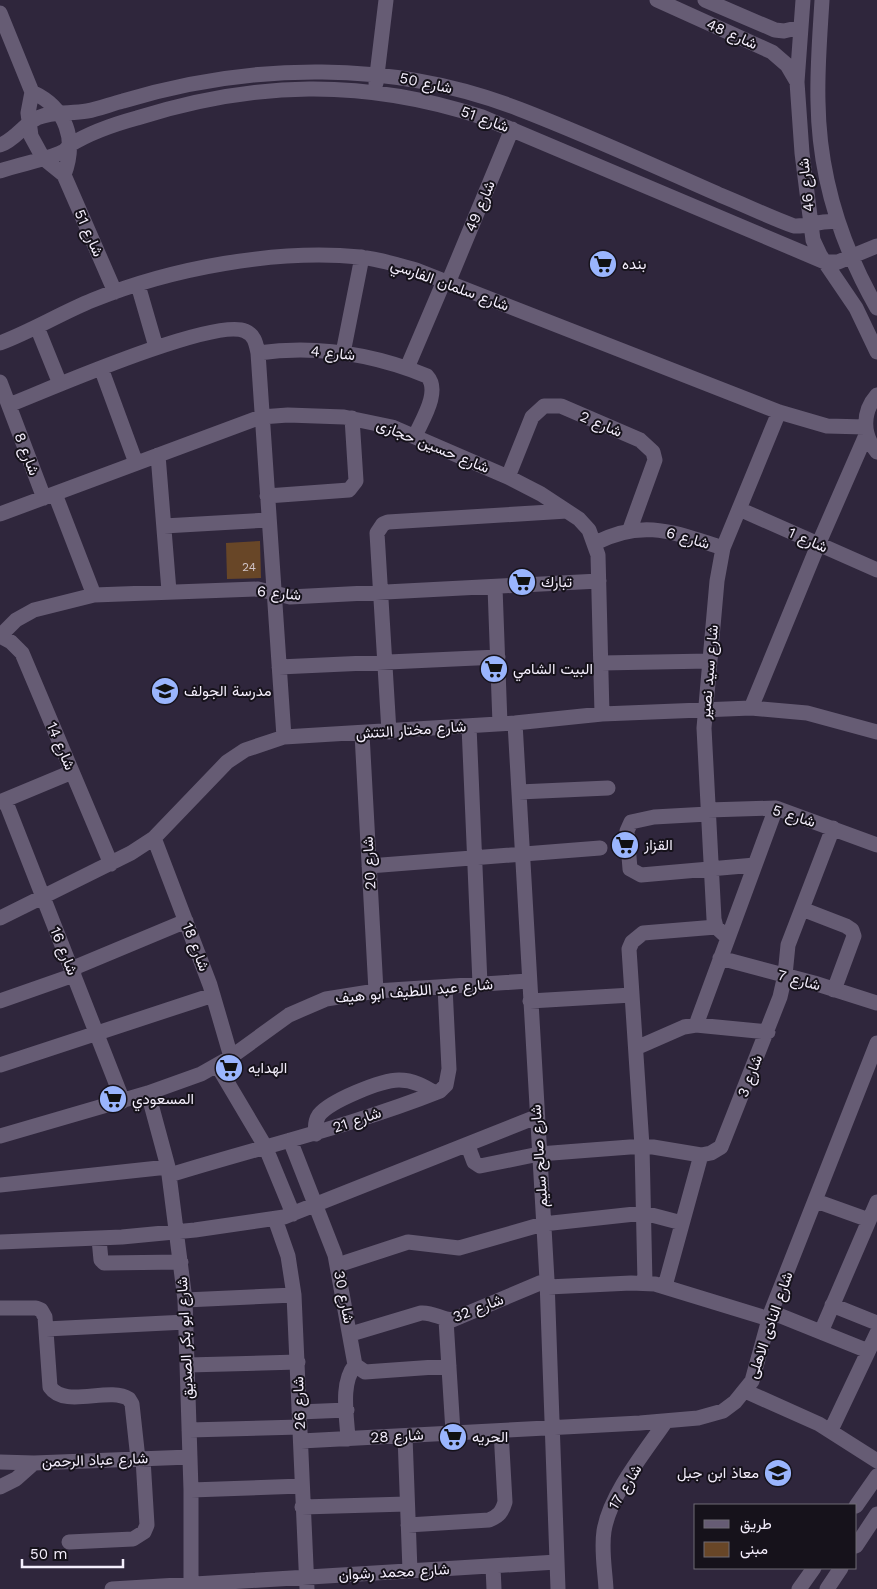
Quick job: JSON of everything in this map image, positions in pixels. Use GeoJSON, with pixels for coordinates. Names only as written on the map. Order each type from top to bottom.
{"type":"FeatureCollection","features":[{"type":"Feature","properties":{"kind":"street"},"geometry":{"type":"LineString","coordinates":[[375,92],[386,0]]}},
{"type":"Feature","properties":{"kind":"street","name":"شارع 48"},"geometry":{"type":"LineString","coordinates":[[656,0],[772,52],[787,65],[797,82]]}},
{"type":"Feature","properties":{"kind":"street","name":"شارع 48"},"geometry":{"type":"LineString","coordinates":[[705,0],[775,30],[801,27]]}},
{"type":"Feature","properties":{"kind":"street","name":"شارع 46"},"geometry":{"type":"LineString","coordinates":[[803,0],[797,82],[810,225],[816,248],[856,308],[877,352]]}},
{"type":"Feature","properties":{"kind":"street","name":"شارع 46"},"geometry":{"type":"LineString","coordinates":[[822,0],[818,73],[820,133],[827,178],[838,222],[850,256],[877,308]]}},
{"type":"Feature","properties":{"kind":"street"},"geometry":{"type":"LineString","coordinates":[[0,13],[32,92],[28,124],[36,148],[42,158],[64,174],[69,160],[70,134],[60,112],[42,97],[32,92]]}},
{"type":"Feature","properties":{"kind":"street","name":"شارع 50"},"geometry":{"type":"LineString","coordinates":[[0,145],[38,118],[60,112],[86,111],[149,93],[243,77],[320,72],[377,74],[434,83],[519,108],[794,226],[810,225],[823,221],[838,222]]}},
{"type":"Feature","properties":{"kind":"street","name":"شارع 51"},"geometry":{"type":"LineString","coordinates":[[0,171],[62,152],[71,145],[97,132],[136,118],[214,96],[279,89],[375,92],[456,108],[512,129],[825,262]]}},
{"type":"Feature","properties":{"kind":"street","name":"شارع 49"},"geometry":{"type":"LineString","coordinates":[[446,282],[512,129]]}},
{"type":"Feature","properties":{"kind":"street","name":"شارع 51"},"geometry":{"type":"LineString","coordinates":[[64,174],[115,292]]}},
{"type":"Feature","properties":{"kind":"street"},"geometry":{"type":"LineString","coordinates":[[825,262],[838,262],[877,246]]}},
{"type":"Feature","properties":{"kind":"street","name":"شارع سلمان الفارسي"},"geometry":{"type":"LineString","coordinates":[[0,344],[115,292],[138,284],[206,268],[271,258],[331,255],[362,257],[390,262],[446,282],[779,412],[827,426],[866,431]]}},
{"type":"Feature","properties":{"kind":"street"},"geometry":{"type":"LineString","coordinates":[[343,353],[362,257]]}},
{"type":"Feature","properties":{"kind":"street"},"geometry":{"type":"LineString","coordinates":[[407,368],[446,282]]}},
{"type":"Feature","properties":{"kind":"street"},"geometry":{"type":"LineString","coordinates":[[138,284],[156,347]]}},
{"type":"Feature","properties":{"kind":"street"},"geometry":{"type":"LineString","coordinates":[[37,327],[60,384]]}},
{"type":"Feature","properties":{"kind":"street"},"geometry":{"type":"LineString","coordinates":[[9,405],[156,347],[236,329],[251,334],[256,342],[258,353],[284,738]]}},
{"type":"Feature","properties":{"kind":"street","name":"شارع 4"},"geometry":{"type":"LineString","coordinates":[[258,353],[303,350],[343,353],[407,368],[427,376],[433,386],[433,392],[415,436]]}},
{"type":"Feature","properties":{"kind":"street"},"geometry":{"type":"LineString","coordinates":[[100,368],[136,463]]}},
{"type":"Feature","properties":{"kind":"street","name":"شارع 8"},"geometry":{"type":"LineString","coordinates":[[0,382],[94,595]]}},
{"type":"Feature","properties":{"kind":"street"},"geometry":{"type":"LineString","coordinates":[[750,708],[866,431],[867,411],[876,395]]}},
{"type":"Feature","properties":{"kind":"street","name":"شارع 2"},"geometry":{"type":"LineString","coordinates":[[508,477],[532,417],[544,406],[561,406],[640,440],[653,452],[655,460],[630,529]]}},
{"type":"Feature","properties":{"kind":"street","name":"شارع سيد نصير"},"geometry":{"type":"LineString","coordinates":[[716,927],[711,868],[704,709],[717,580],[723,548],[779,412]]}},
{"type":"Feature","properties":{"kind":"street","name":"شارع حسين حجازى"},"geometry":{"type":"LineString","coordinates":[[0,514],[262,417],[288,415],[352,418],[392,427],[508,477],[567,510],[579,519],[596,543],[598,555],[602,714]]}},
{"type":"Feature","properties":{"kind":"street"},"geometry":{"type":"LineString","coordinates":[[267,496],[349,490],[356,481],[352,418]]}},
{"type":"Feature","properties":{"kind":"street"},"geometry":{"type":"LineString","coordinates":[[866,431],[877,452]]}},
{"type":"Feature","properties":{"kind":"street"},"geometry":{"type":"LineString","coordinates":[[158,455],[169,591]]}},
{"type":"Feature","properties":{"kind":"street","name":"شارع 1"},"geometry":{"type":"LineString","coordinates":[[739,509],[877,570]]}},
{"type":"Feature","properties":{"kind":"street"},"geometry":{"type":"LineString","coordinates":[[389,732],[376,533],[383,524],[567,510]]}},
{"type":"Feature","properties":{"kind":"street"},"geometry":{"type":"LineString","coordinates":[[164,526],[269,520]]}},
{"type":"Feature","properties":{"kind":"street","name":"شارع 6"},"geometry":{"type":"LineString","coordinates":[[596,543],[612,534],[630,529],[650,528],[670,531],[723,548]]}},
{"type":"Feature","properties":{"kind":"street","name":"شارع 6"},"geometry":{"type":"LineString","coordinates":[[0,636],[16,620],[34,610],[94,595],[258,589],[290,597],[599,581]]}},
{"type":"Feature","properties":{"kind":"street","name":"شارع صالح سليم"},"geometry":{"type":"LineString","coordinates":[[495,587],[498,657],[520,792],[536,1118],[548,1284],[558,1589]]}},
{"type":"Feature","properties":{"kind":"street","name":"شارع 14"},"geometry":{"type":"LineString","coordinates":[[0,636],[11,642],[22,653],[111,864]]}},
{"type":"Feature","properties":{"kind":"street"},"geometry":{"type":"LineString","coordinates":[[279,667],[498,657]]}},
{"type":"Feature","properties":{"kind":"street"},"geometry":{"type":"LineString","coordinates":[[601,663],[710,660]]}},
{"type":"Feature","properties":{"kind":"street","name":"شارع مختار التتش"},"geometry":{"type":"LineString","coordinates":[[0,918],[111,864],[154,838],[227,762],[245,750],[284,738],[508,724],[602,714],[750,708],[816,715],[877,732]]}},
{"type":"Feature","properties":{"kind":"street"},"geometry":{"type":"LineString","coordinates":[[469,726],[480,984]]}},
{"type":"Feature","properties":{"kind":"street","name":"شارع 20"},"geometry":{"type":"LineString","coordinates":[[362,734],[376,991]]}},
{"type":"Feature","properties":{"kind":"street"},"geometry":{"type":"LineString","coordinates":[[2,801],[72,772]]}},
{"type":"Feature","properties":{"kind":"street"},"geometry":{"type":"LineString","coordinates":[[520,792],[608,788]]}},
{"type":"Feature","properties":{"kind":"street","name":"شارع 16"},"geometry":{"type":"LineString","coordinates":[[2,801],[43,898],[123,1101]]}},
{"type":"Feature","properties":{"kind":"street"},"geometry":{"type":"LineString","coordinates":[[696,1025],[776,808]]}},
{"type":"Feature","properties":{"kind":"street","name":"شارع 5"},"geometry":{"type":"LineString","coordinates":[[755,865],[637,874],[630,869],[627,838],[628,826],[635,820],[708,812],[776,808],[877,845]]}},
{"type":"Feature","properties":{"kind":"street","name":"شارع 3"},"geometry":{"type":"LineString","coordinates":[[701,1155],[711,1153],[721,1147],[768,1032],[786,975],[788,945],[832,828]]}},
{"type":"Feature","properties":{"kind":"street","name":"شارع 18"},"geometry":{"type":"LineString","coordinates":[[154,838],[213,995],[231,1057]]}},
{"type":"Feature","properties":{"kind":"street"},"geometry":{"type":"LineString","coordinates":[[369,866],[600,848]]}},
{"type":"Feature","properties":{"kind":"street"},"geometry":{"type":"LineString","coordinates":[[802,910],[852,930],[854,936],[834,990]]}},
{"type":"Feature","properties":{"kind":"street"},"geometry":{"type":"LineString","coordinates":[[0,1001],[72,972],[186,921]]}},
{"type":"Feature","properties":{"kind":"street"},"geometry":{"type":"LineString","coordinates":[[645,1283],[642,1146],[629,949],[637,936],[643,933],[716,927],[728,938]]}},
{"type":"Feature","properties":{"kind":"street","name":"شارع 7"},"geometry":{"type":"LineString","coordinates":[[720,958],[786,975],[877,1003]]}},
{"type":"Feature","properties":{"kind":"street","name":"شارع عبد اللطيف ابو هيف"},"geometry":{"type":"LineString","coordinates":[[0,1136],[123,1101],[200,1074],[231,1057],[289,1015],[307,1006],[345,995],[376,991],[529,981]]}},
{"type":"Feature","properties":{"kind":"street"},"geometry":{"type":"LineString","coordinates":[[316,1134],[316,1120],[325,1109],[338,1101],[390,1080],[412,1082],[435,1093],[446,1085],[449,1070],[445,987]]}},
{"type":"Feature","properties":{"kind":"street"},"geometry":{"type":"LineString","coordinates":[[0,1065],[213,995]]}},
{"type":"Feature","properties":{"kind":"street"},"geometry":{"type":"LineString","coordinates":[[530,1001],[632,995]]}},
{"type":"Feature","properties":{"kind":"street"},"geometry":{"type":"LineString","coordinates":[[636,1048],[684,1027],[696,1025],[768,1032]]}},
{"type":"Feature","properties":{"kind":"street","name":"شارع النادى الاهلى"},"geometry":{"type":"LineString","coordinates":[[553,1428],[666,1421],[709,1416],[735,1402],[746,1391],[752,1381],[770,1316],[877,1043]]}},
{"type":"Feature","properties":{"kind":"street"},"geometry":{"type":"LineString","coordinates":[[217,1065],[265,1146],[292,1214]]}},
{"type":"Feature","properties":{"kind":"street","name":"شارع ابو بكر الصديق"},"geometry":{"type":"LineString","coordinates":[[148,1093],[169,1171],[185,1300],[191,1490],[191,1586]]}},
{"type":"Feature","properties":{"kind":"street","name":"شارع 21"},"geometry":{"type":"LineString","coordinates":[[0,1185],[169,1171],[316,1134],[435,1093]]}},
{"type":"Feature","properties":{"kind":"street"},"geometry":{"type":"LineString","coordinates":[[0,1242],[99,1239],[178,1232],[275,1219],[316,1206],[536,1118]]}},
{"type":"Feature","properties":{"kind":"street","name":"شارع 30"},"geometry":{"type":"LineString","coordinates":[[290,1140],[338,1265],[355,1366]]}},
{"type":"Feature","properties":{"kind":"street"},"geometry":{"type":"LineString","coordinates":[[468,1146],[474,1162],[480,1166],[539,1154],[642,1146],[701,1155],[665,1286]]}},
{"type":"Feature","properties":{"kind":"street"},"geometry":{"type":"LineString","coordinates":[[816,1201],[874,1214],[821,1332]]}},
{"type":"Feature","properties":{"kind":"street"},"geometry":{"type":"LineString","coordinates":[[338,1265],[408,1242],[459,1248],[543,1224],[644,1212],[682,1223]]}},
{"type":"Feature","properties":{"kind":"street","name":"شارع 26"},"geometry":{"type":"LineString","coordinates":[[275,1219],[288,1256],[294,1295],[302,1507],[307,1583]]}},
{"type":"Feature","properties":{"kind":"street"},"geometry":{"type":"LineString","coordinates":[[99,1239],[101,1260],[104,1264],[181,1262]]}},
{"type":"Feature","properties":{"kind":"street"},"geometry":{"type":"LineString","coordinates":[[548,1284],[645,1283],[665,1286],[821,1332],[868,1351]]}},
{"type":"Feature","properties":{"kind":"street","name":"شارع 32"},"geometry":{"type":"LineString","coordinates":[[351,1334],[421,1312],[432,1313],[446,1320],[452,1320],[548,1284]]}},
{"type":"Feature","properties":{"kind":"street"},"geometry":{"type":"LineString","coordinates":[[185,1300],[294,1295]]}},
{"type":"Feature","properties":{"kind":"street"},"geometry":{"type":"LineString","coordinates":[[832,1305],[877,1323]]}},
{"type":"Feature","properties":{"kind":"street"},"geometry":{"type":"LineString","coordinates":[[0,1308],[36,1308],[41,1310],[45,1317],[50,1387],[54,1392],[65,1396],[118,1395],[129,1399],[132,1404],[147,1525],[144,1532],[132,1539],[69,1542]]}},
{"type":"Feature","properties":{"kind":"street"},"geometry":{"type":"LineString","coordinates":[[446,1320],[453,1432]]}},
{"type":"Feature","properties":{"kind":"street"},"geometry":{"type":"LineString","coordinates":[[46,1329],[186,1322]]}},
{"type":"Feature","properties":{"kind":"street"},"geometry":{"type":"LineString","coordinates":[[831,1430],[877,1333]]}},
{"type":"Feature","properties":{"kind":"street"},"geometry":{"type":"LineString","coordinates":[[187,1365],[298,1362]]}},
{"type":"Feature","properties":{"kind":"street"},"geometry":{"type":"LineString","coordinates":[[348,1439],[347,1379],[355,1366],[365,1372],[449,1366]]}},
{"type":"Feature","properties":{"kind":"street"},"geometry":{"type":"LineString","coordinates":[[746,1391],[831,1430],[877,1461]]}},
{"type":"Feature","properties":{"kind":"street"},"geometry":{"type":"LineString","coordinates":[[189,1430],[300,1427],[347,1410]]}},
{"type":"Feature","properties":{"kind":"street","name":"شارع 17"},"geometry":{"type":"LineString","coordinates":[[606,1589],[603,1549],[607,1517],[622,1488],[666,1421]]}},
{"type":"Feature","properties":{"kind":"street","name":"شارع 28"},"geometry":{"type":"LineString","coordinates":[[300,1427],[348,1439],[553,1428]]}},
{"type":"Feature","properties":{"kind":"street"},"geometry":{"type":"LineString","coordinates":[[408,1525],[489,1520],[497,1517],[505,1502],[501,1431]]}},
{"type":"Feature","properties":{"kind":"street"},"geometry":{"type":"LineString","coordinates":[[405,1436],[410,1571]]}},
{"type":"Feature","properties":{"kind":"street","name":"شارع عباد الرحمن"},"geometry":{"type":"LineString","coordinates":[[0,1462],[34,1463],[190,1457]]}},
{"type":"Feature","properties":{"kind":"street"},"geometry":{"type":"LineString","coordinates":[[0,1487],[16,1479],[34,1463]]}},
{"type":"Feature","properties":{"kind":"street"},"geometry":{"type":"LineString","coordinates":[[857,1505],[877,1476]]}},
{"type":"Feature","properties":{"kind":"street"},"geometry":{"type":"LineString","coordinates":[[191,1490],[302,1486]]}},
{"type":"Feature","properties":{"kind":"street"},"geometry":{"type":"LineString","coordinates":[[302,1507],[407,1504]]}},
{"type":"Feature","properties":{"kind":"street"},"geometry":{"type":"LineString","coordinates":[[857,1544],[877,1514]]}},
{"type":"Feature","properties":{"kind":"street","name":"شارع محمد رشوان"},"geometry":{"type":"LineString","coordinates":[[112,1589],[307,1583],[410,1571],[557,1562]]}},
{"type":"Feature","properties":{"kind":"street"},"geometry":{"type":"LineString","coordinates":[[493,1567],[494,1589]]}},
{"type":"Feature","properties":{"kind":"street"},"geometry":{"type":"LineString","coordinates":[[799,1589],[813,1569]]}},
{"type":"Feature","properties":{"kind":"street"},"geometry":{"type":"LineString","coordinates":[[827,1589],[840,1569]]}},
{"type":"Feature","properties":{"kind":"building"},"geometry":{"type":"Polygon","coordinates":[[[260,541],[261,578],[227,579],[226,543],[260,541]]]}},
{"type":"Feature","properties":{"kind":"place","name":"بنده"},"geometry":{"type":"Point","coordinates":[603,264]}},
{"type":"Feature","properties":{"kind":"place","name":"تبارك"},"geometry":{"type":"Point","coordinates":[522,582]}},
{"type":"Feature","properties":{"kind":"place","name":"البيت الشامي"},"geometry":{"type":"Point","coordinates":[494,669]}},
{"type":"Feature","properties":{"kind":"place","name":"مدرسة الجولف"},"geometry":{"type":"Point","coordinates":[165,691]}},
{"type":"Feature","properties":{"kind":"place","name":"القزاز"},"geometry":{"type":"Point","coordinates":[625,845]}},
{"type":"Feature","properties":{"kind":"place","name":"الهدايه"},"geometry":{"type":"Point","coordinates":[229,1068]}},
{"type":"Feature","properties":{"kind":"place","name":"المسعودي"},"geometry":{"type":"Point","coordinates":[113,1099]}},
{"type":"Feature","properties":{"kind":"place","name":"الحريه"},"geometry":{"type":"Point","coordinates":[453,1437]}},
{"type":"Feature","properties":{"kind":"place","name":"معاذ ابن جبل"},"geometry":{"type":"Point","coordinates":[778,1473]}}]}
